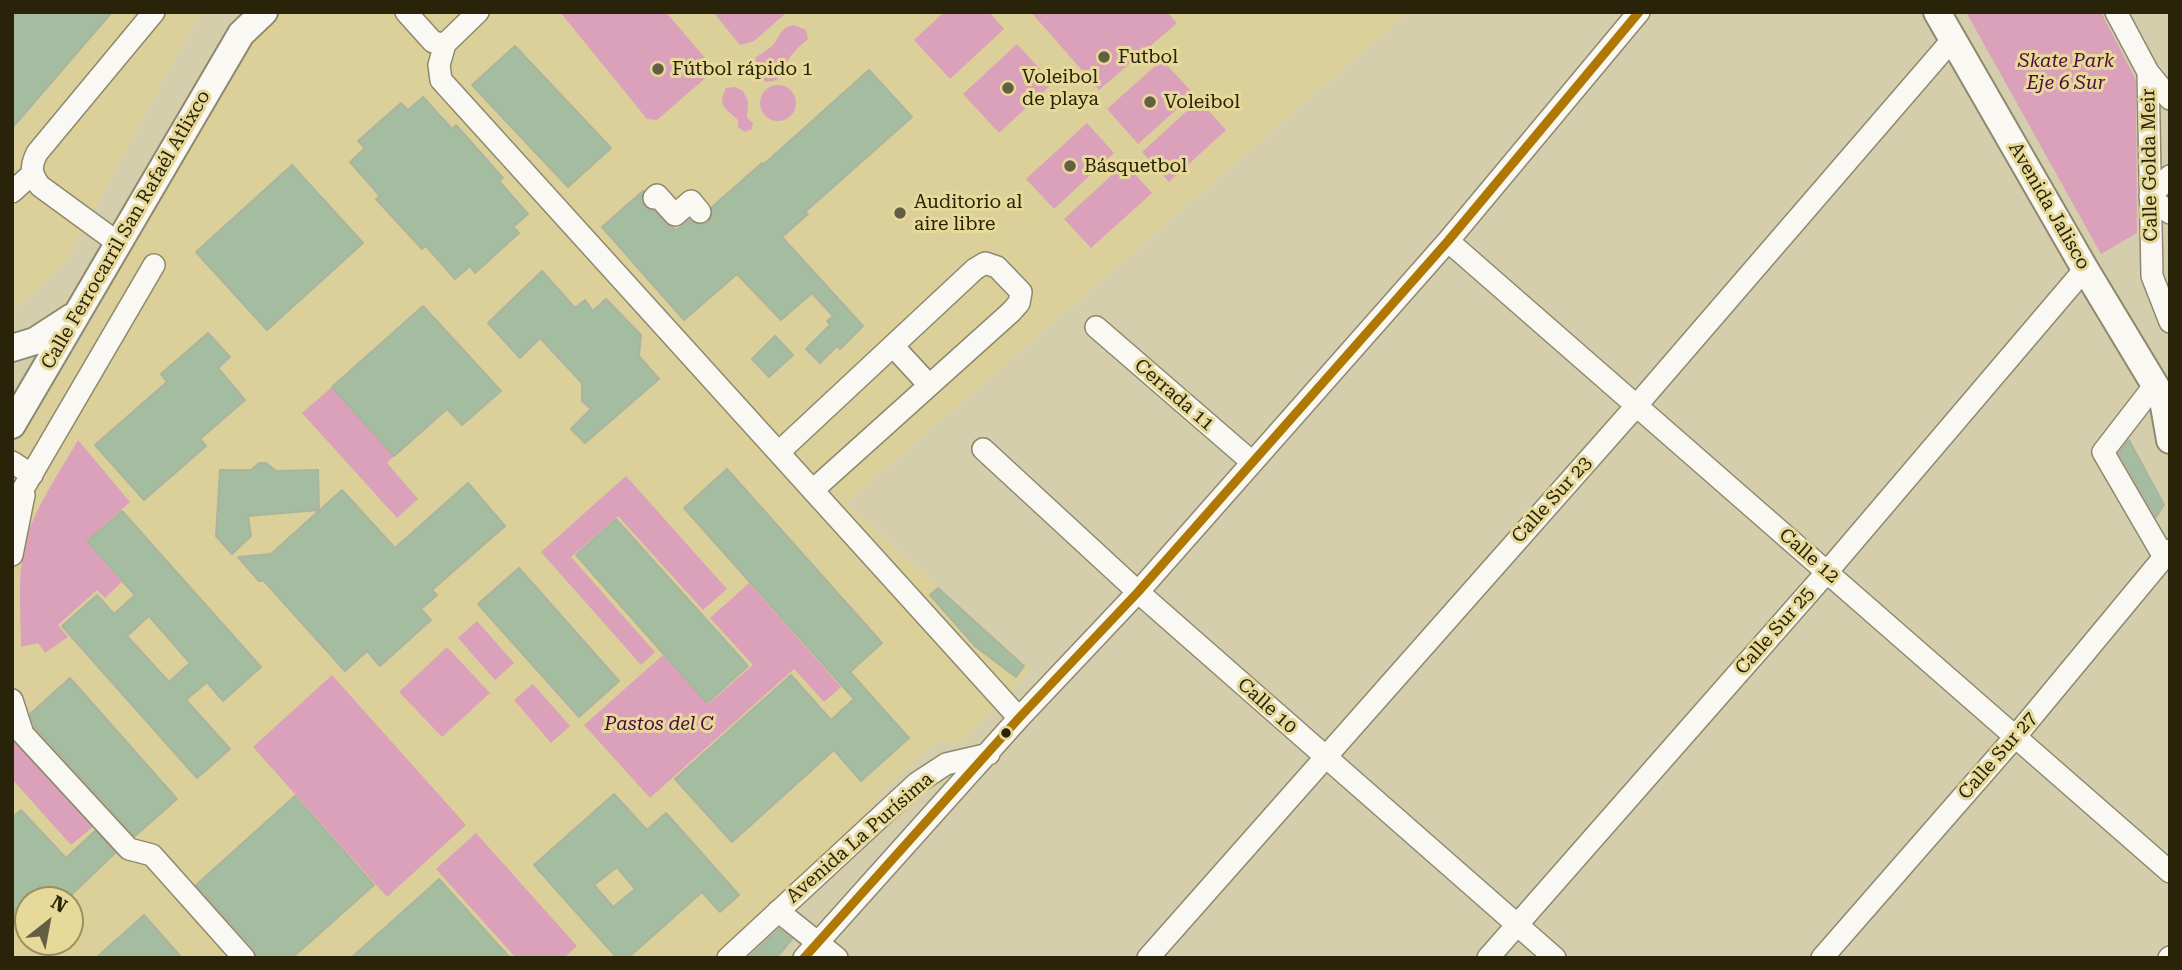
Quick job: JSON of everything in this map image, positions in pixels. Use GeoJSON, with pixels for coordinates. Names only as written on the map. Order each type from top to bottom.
{"type":"FeatureCollection","features":[{"type":"Feature","properties":{"kind":"main road","name":"Calle Ferrocarril San Rafaél Atlixco"},"geometry":{"type":"LineString","coordinates":[[12,425],[241,23],[264,12]]}},
{"type":"Feature","properties":{"kind":"main road","name":"Avenida Jalisco"},"geometry":{"type":"LineString","coordinates":[[1936,13],[2162,398],[2170,440]]}},
{"type":"Feature","properties":{"kind":"main road"},"geometry":{"type":"LineString","coordinates":[[12,348],[35,341],[76,314]]}},
{"type":"Feature","properties":{"kind":"street"},"geometry":{"type":"LineString","coordinates":[[118,243],[40,186],[32,175],[32,162],[154,12]]}},
{"type":"Feature","properties":{"kind":"street"},"geometry":{"type":"LineString","coordinates":[[406,12],[433,42],[444,44]]}},
{"type":"Feature","properties":{"kind":"street"},"geometry":{"type":"LineString","coordinates":[[478,12],[444,44],[439,65],[441,80],[1019,718]]}},
{"type":"Feature","properties":{"kind":"street"},"geometry":{"type":"LineString","coordinates":[[804,958],[1019,718],[1138,592],[1448,241],[1639,12]]}},
{"type":"Feature","properties":{"kind":"street","name":"Calle Golda Meir"},"geometry":{"type":"LineString","coordinates":[[2116,12],[2147,72],[2152,276],[2170,322]]}},
{"type":"Feature","properties":{"kind":"street","name":"Calle Sur 23"},"geometry":{"type":"LineString","coordinates":[[1148,958],[1637,405],[1952,40]]}},
{"type":"Feature","properties":{"kind":"street"},"geometry":{"type":"LineString","coordinates":[[2147,72],[2170,99]]}},
{"type":"Feature","properties":{"kind":"street"},"geometry":{"type":"LineString","coordinates":[[12,192],[32,175]]}},
{"type":"Feature","properties":{"kind":"street"},"geometry":{"type":"LineString","coordinates":[[2170,176],[2150,198],[2170,213]]}},
{"type":"Feature","properties":{"kind":"street"},"geometry":{"type":"LineString","coordinates":[[654,198],[657,195],[675,215],[691,201],[700,212]]}},
{"type":"Feature","properties":{"kind":"street","name":"Calle 12"},"geometry":{"type":"LineString","coordinates":[[1448,241],[2170,872]]}},
{"type":"Feature","properties":{"kind":"street"},"geometry":{"type":"LineString","coordinates":[[779,452],[985,262],[998,267],[1021,292],[1019,303],[1011,312],[813,490]]}},
{"type":"Feature","properties":{"kind":"street"},"geometry":{"type":"LineString","coordinates":[[12,508],[154,265]]}},
{"type":"Feature","properties":{"kind":"street","name":"Calle Sur 25"},"geometry":{"type":"LineString","coordinates":[[1488,958],[1827,572],[2085,269]]}},
{"type":"Feature","properties":{"kind":"street","name":"Cerrada 11"},"geometry":{"type":"LineString","coordinates":[[1096,327],[1252,462]]}},
{"type":"Feature","properties":{"kind":"street"},"geometry":{"type":"LineString","coordinates":[[893,346],[929,385]]}},
{"type":"Feature","properties":{"kind":"street"},"geometry":{"type":"LineString","coordinates":[[2162,398],[2103,452],[2167,553]]}},
{"type":"Feature","properties":{"kind":"street","name":"Calle 10"},"geometry":{"type":"LineString","coordinates":[[983,449],[1138,592],[1555,958]]}},
{"type":"Feature","properties":{"kind":"street"},"geometry":{"type":"LineString","coordinates":[[12,462],[29,481]]}},
{"type":"Feature","properties":{"kind":"street"},"geometry":{"type":"LineString","coordinates":[[12,555],[29,481]]}},
{"type":"Feature","properties":{"kind":"street","name":"Calle Sur 27"},"geometry":{"type":"LineString","coordinates":[[1822,958],[2015,737],[2167,553]]}},
{"type":"Feature","properties":{"kind":"street"},"geometry":{"type":"LineString","coordinates":[[12,700],[18,728],[129,849],[152,855],[244,958]]}},
{"type":"Feature","properties":{"kind":"street","name":"Avenida La Purísima"},"geometry":{"type":"LineString","coordinates":[[728,958],[917,783],[947,764],[989,754]]}},
{"type":"Feature","properties":{"kind":"street"},"geometry":{"type":"LineString","coordinates":[[778,911],[837,958]]}},
{"type":"Feature","properties":{"kind":"shaded area"},"geometry":{"type":"Polygon","coordinates":[[[12,12],[200,12],[66,262],[12,311],[12,12]]]}},
{"type":"Feature","properties":{"kind":"shaded area"},"geometry":{"type":"Polygon","coordinates":[[[272,12],[1408,12],[846,503],[1031,670],[962,742],[938,741],[875,798],[875,814],[773,902],[716,958],[12,958],[12,452],[95,317],[153,207],[272,12]]]}},
{"type":"Feature","properties":{"kind":"green space","name":"Fútbol rápido 1"},"geometry":{"type":"Polygon","coordinates":[[[560,12],[666,12],[710,64],[709,75],[657,120],[647,119],[560,12]]]}},
{"type":"Feature","properties":{"kind":"green space"},"geometry":{"type":"Polygon","coordinates":[[[713,12],[787,12],[754,41],[740,45],[713,12]]]}},
{"type":"Feature","properties":{"kind":"green space","name":"Voleibol de playa"},"geometry":{"type":"Polygon","coordinates":[[[944,12],[989,12],[1004,29],[950,79],[914,40],[944,12]]]}},
{"type":"Feature","properties":{"kind":"green space","name":"Futbol"},"geometry":{"type":"Polygon","coordinates":[[[1031,12],[1167,12],[1177,23],[1099,90],[1031,12]]]}},
{"type":"Feature","properties":{"kind":"green space","name":"Skate Park Eje 6 Sur"},"geometry":{"type":"Polygon","coordinates":[[[1966,12],[2101,12],[2136,80],[2137,233],[2101,254],[1966,12]]]}},
{"type":"Feature","properties":{"kind":"green space"},"geometry":{"type":"Polygon","coordinates":[[[794,25],[806,30],[808,39],[790,58],[785,74],[768,82],[760,79],[755,70],[756,57],[772,45],[785,29],[794,25]]]}},
{"type":"Feature","properties":{"kind":"green space","name":"Voleibol de playa"},"geometry":{"type":"Polygon","coordinates":[[[1017,44],[1053,83],[999,133],[963,94],[1017,44]]]}},
{"type":"Feature","properties":{"kind":"green space","name":"Voleibol"},"geometry":{"type":"Polygon","coordinates":[[[1162,60],[1194,94],[1138,144],[1107,109],[1162,60]]]}},
{"type":"Feature","properties":{"kind":"green space"},"geometry":{"type":"Polygon","coordinates":[[[778,85],[791,90],[796,103],[791,116],[778,121],[765,116],[760,103],[765,90],[778,85]]]}},
{"type":"Feature","properties":{"kind":"green space"},"geometry":{"type":"Polygon","coordinates":[[[735,87],[743,91],[748,101],[747,118],[753,123],[752,129],[745,132],[738,127],[738,120],[722,103],[726,88],[735,87]]]}},
{"type":"Feature","properties":{"kind":"green space"},"geometry":{"type":"Polygon","coordinates":[[[1199,100],[1226,130],[1169,182],[1142,152],[1199,100]]]}},
{"type":"Feature","properties":{"kind":"green space","name":"Básquetbol"},"geometry":{"type":"Polygon","coordinates":[[[1087,123],[1114,153],[1054,209],[1026,179],[1087,123]]]}},
{"type":"Feature","properties":{"kind":"green space","name":"Básquetbol"},"geometry":{"type":"Polygon","coordinates":[[[1125,163],[1152,193],[1091,248],[1064,219],[1125,163]]]}},
{"type":"Feature","properties":{"kind":"green space"},"geometry":{"type":"Polygon","coordinates":[[[332,387],[394,456],[387,463],[418,499],[397,518],[302,413],[332,387]]]}},
{"type":"Feature","properties":{"kind":"green space"},"geometry":{"type":"Polygon","coordinates":[[[78,440],[130,502],[86,541],[122,582],[105,598],[97,590],[58,625],[68,637],[45,653],[38,643],[21,647],[20,581],[23,555],[34,518],[78,440]]]}},
{"type":"Feature","properties":{"kind":"green space"},"geometry":{"type":"Polygon","coordinates":[[[626,476],[727,589],[703,610],[618,516],[571,557],[655,652],[641,665],[541,552],[626,476]]]}},
{"type":"Feature","properties":{"kind":"green space","name":"Pastos del C"},"geometry":{"type":"Polygon","coordinates":[[[749,583],[841,687],[824,702],[794,669],[650,798],[584,725],[663,655],[708,704],[753,665],[710,618],[749,583]]]}},
{"type":"Feature","properties":{"kind":"green space"},"geometry":{"type":"Polygon","coordinates":[[[477,621],[514,663],[495,680],[458,638],[477,621]]]}},
{"type":"Feature","properties":{"kind":"green space"},"geometry":{"type":"Polygon","coordinates":[[[447,647],[490,693],[442,737],[399,692],[447,647]]]}},
{"type":"Feature","properties":{"kind":"green space"},"geometry":{"type":"Polygon","coordinates":[[[332,675],[466,825],[387,897],[253,747],[332,675]]]}},
{"type":"Feature","properties":{"kind":"green space"},"geometry":{"type":"Polygon","coordinates":[[[533,684],[570,726],[551,743],[514,700],[533,684]]]}},
{"type":"Feature","properties":{"kind":"green space"},"geometry":{"type":"Polygon","coordinates":[[[12,734],[94,826],[71,845],[12,779],[12,734]]]}},
{"type":"Feature","properties":{"kind":"green space"},"geometry":{"type":"Polygon","coordinates":[[[476,833],[577,946],[564,958],[516,958],[436,869],[476,833]]]}},
{"type":"Feature","properties":{"kind":"building"},"geometry":{"type":"Polygon","coordinates":[[[12,12],[112,12],[12,128],[12,12]]]}},
{"type":"Feature","properties":{"kind":"building"},"geometry":{"type":"Polygon","coordinates":[[[515,46],[611,148],[568,187],[472,85],[515,46]]]}},
{"type":"Feature","properties":{"kind":"building"},"geometry":{"type":"Polygon","coordinates":[[[869,70],[912,117],[805,212],[808,214],[782,237],[863,326],[840,349],[837,346],[820,363],[806,349],[830,325],[827,321],[833,316],[812,293],[781,320],[737,274],[684,320],[602,227],[643,191],[641,201],[644,207],[654,211],[670,227],[677,230],[689,220],[696,224],[708,223],[712,216],[712,207],[869,70]]]}},
{"type":"Feature","properties":{"kind":"building"},"geometry":{"type":"Polygon","coordinates":[[[423,97],[452,129],[456,125],[503,178],[499,181],[528,214],[513,227],[519,233],[475,273],[470,266],[455,279],[426,246],[422,249],[376,199],[380,196],[350,162],[365,148],[358,141],[401,103],[408,110],[423,97]]]}},
{"type":"Feature","properties":{"kind":"building"},"geometry":{"type":"Polygon","coordinates":[[[292,165],[363,243],[267,330],[196,252],[292,165]]]}},
{"type":"Feature","properties":{"kind":"building"},"geometry":{"type":"Polygon","coordinates":[[[542,271],[575,308],[585,300],[593,311],[606,299],[641,335],[639,356],[659,379],[585,443],[571,429],[591,409],[582,401],[582,383],[540,338],[520,358],[488,323],[542,271]]]}},
{"type":"Feature","properties":{"kind":"building"},"geometry":{"type":"Polygon","coordinates":[[[423,306],[501,391],[462,425],[447,409],[394,456],[332,387],[423,306]]]}},
{"type":"Feature","properties":{"kind":"building"},"geometry":{"type":"Polygon","coordinates":[[[208,333],[230,357],[218,368],[245,400],[200,439],[206,446],[144,500],[95,445],[167,382],[161,374],[208,333]]]}},
{"type":"Feature","properties":{"kind":"building"},"geometry":{"type":"Polygon","coordinates":[[[775,336],[793,355],[769,377],[752,359],[775,336]]]}},
{"type":"Feature","properties":{"kind":"building"},"geometry":{"type":"Polygon","coordinates":[[[2129,440],[2164,505],[2156,517],[2119,453],[2129,440]]]}},
{"type":"Feature","properties":{"kind":"building"},"geometry":{"type":"Polygon","coordinates":[[[259,463],[266,463],[276,471],[318,470],[319,510],[248,516],[251,536],[232,554],[216,536],[220,470],[251,470],[259,463]]]}},
{"type":"Feature","properties":{"kind":"building"},"geometry":{"type":"Polygon","coordinates":[[[727,469],[882,643],[850,672],[909,738],[861,781],[834,750],[732,842],[675,779],[791,675],[831,720],[854,699],[684,508],[727,469]]]}},
{"type":"Feature","properties":{"kind":"building"},"geometry":{"type":"Polygon","coordinates":[[[468,483],[505,526],[432,590],[437,595],[421,609],[431,620],[380,666],[367,651],[345,671],[264,581],[259,581],[238,557],[271,554],[342,490],[395,548],[468,483]]]}},
{"type":"Feature","properties":{"kind":"building"},"geometry":{"type":"Polygon","coordinates":[[[122,511],[261,667],[223,701],[207,682],[186,700],[230,749],[197,778],[62,626],[97,595],[114,614],[135,595],[87,541],[122,511]],[[149,616],[127,636],[169,682],[190,663],[149,616]]]}},
{"type":"Feature","properties":{"kind":"building"},"geometry":{"type":"Polygon","coordinates":[[[616,519],[748,666],[707,703],[576,555],[616,519]]]}},
{"type":"Feature","properties":{"kind":"building"},"geometry":{"type":"Polygon","coordinates":[[[519,568],[619,681],[579,717],[478,604],[519,568]]]}},
{"type":"Feature","properties":{"kind":"building"},"geometry":{"type":"Polygon","coordinates":[[[938,588],[1024,666],[1016,677],[976,647],[930,595],[938,588]]]}},
{"type":"Feature","properties":{"kind":"building"},"geometry":{"type":"Polygon","coordinates":[[[70,678],[177,799],[135,836],[35,727],[30,714],[70,678]]]}},
{"type":"Feature","properties":{"kind":"building"},"geometry":{"type":"Polygon","coordinates":[[[614,794],[647,830],[666,813],[739,895],[720,912],[702,892],[628,958],[617,958],[534,865],[614,794]],[[617,867],[594,885],[613,907],[635,889],[617,867]]]}},
{"type":"Feature","properties":{"kind":"building"},"geometry":{"type":"Polygon","coordinates":[[[295,796],[374,885],[292,958],[257,958],[254,949],[196,885],[295,796]]]}},
{"type":"Feature","properties":{"kind":"building"},"geometry":{"type":"Polygon","coordinates":[[[21,810],[66,858],[95,831],[115,853],[81,886],[14,886],[14,917],[12,818],[21,810]]]}},
{"type":"Feature","properties":{"kind":"building"},"geometry":{"type":"Polygon","coordinates":[[[439,879],[510,958],[351,958],[426,891],[439,879]]]}},
{"type":"Feature","properties":{"kind":"building"},"geometry":{"type":"Polygon","coordinates":[[[144,915],[182,958],[96,958],[144,915]]]}},
{"type":"Feature","properties":{"kind":"building"},"geometry":{"type":"Polygon","coordinates":[[[779,929],[792,939],[776,958],[748,958],[779,929]]]}},
{"type":"Feature","properties":{"kind":"transit line"},"geometry":{"type":"LineString","coordinates":[[804,958],[1019,718],[1138,592],[1448,241],[1639,12]]}},
{"type":"Feature","properties":{"kind":"place","name":"Futbol"},"geometry":{"type":"Point","coordinates":[1104,57]}},
{"type":"Feature","properties":{"kind":"place","name":"Fútbol rápido 1"},"geometry":{"type":"Point","coordinates":[658,69]}},
{"type":"Feature","properties":{"kind":"place","name":"Voleibol de playa"},"geometry":{"type":"Point","coordinates":[1008,88]}},
{"type":"Feature","properties":{"kind":"place","name":"Voleibol"},"geometry":{"type":"Point","coordinates":[1150,102]}},
{"type":"Feature","properties":{"kind":"place","name":"Básquetbol"},"geometry":{"type":"Point","coordinates":[1070,166]}},
{"type":"Feature","properties":{"kind":"place","name":"Auditorio al aire libre"},"geometry":{"type":"Point","coordinates":[900,213]}}]}
